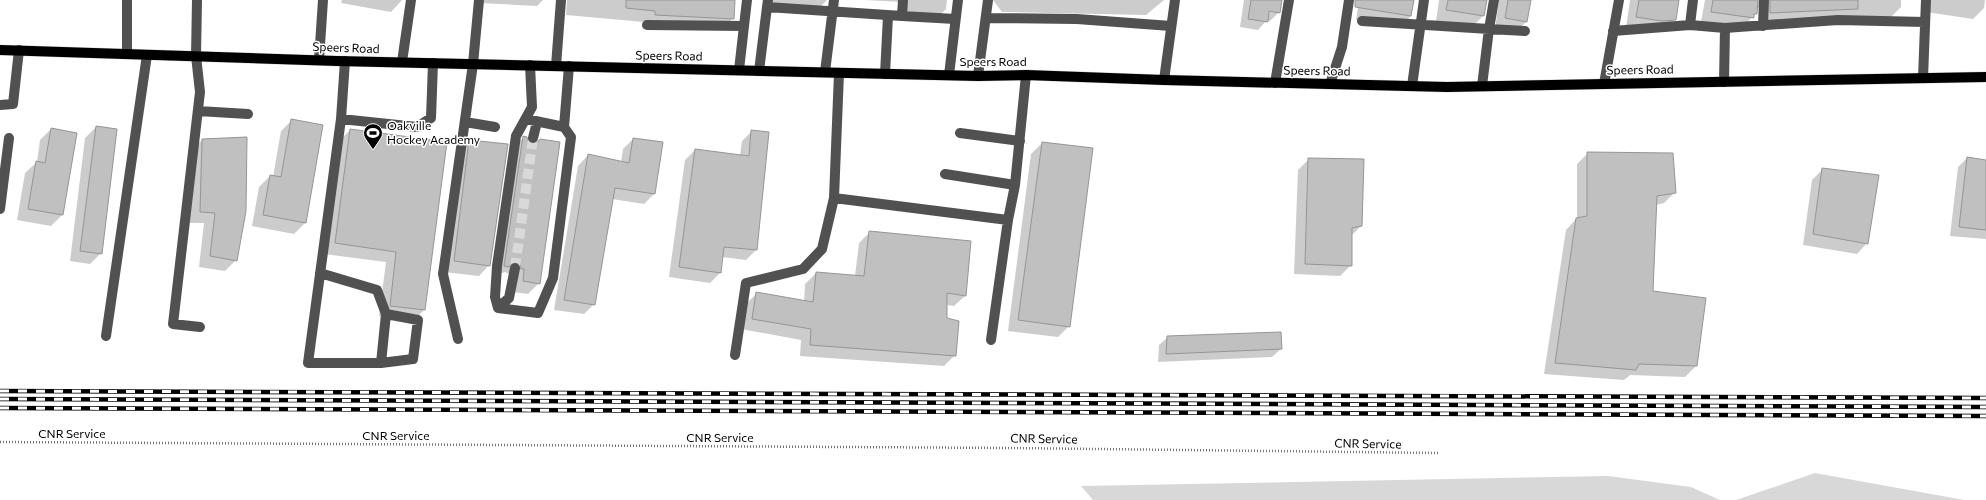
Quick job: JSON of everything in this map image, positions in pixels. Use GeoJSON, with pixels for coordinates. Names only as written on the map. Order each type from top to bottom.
{"type":"FeatureCollection","features":[{"type":"Feature","properties":{"kind":"main road","name":"Speers Road"},"geometry":{"type":"LineString","coordinates":[[0,50],[345,61],[978,76],[1026,74],[1164,80],[1412,86],[1986,77]]}},
{"type":"Feature","properties":{"kind":"lane"},"geometry":{"type":"LineString","coordinates":[[127,0],[127,54]]}},
{"type":"Feature","properties":{"kind":"lane"},"geometry":{"type":"LineString","coordinates":[[197,0],[196,56],[200,92],[173,324],[200,327]]}},
{"type":"Feature","properties":{"kind":"lane"},"geometry":{"type":"LineString","coordinates":[[319,60],[323,0]]}},
{"type":"Feature","properties":{"kind":"lane"},"geometry":{"type":"LineString","coordinates":[[402,62],[411,0]]}},
{"type":"Feature","properties":{"kind":"lane"},"geometry":{"type":"LineString","coordinates":[[458,338],[443,274],[473,64],[479,0]]}},
{"type":"Feature","properties":{"kind":"lane"},"geometry":{"type":"LineString","coordinates":[[556,66],[561,0]]}},
{"type":"Feature","properties":{"kind":"lane"},"geometry":{"type":"LineString","coordinates":[[739,70],[747,0]]}},
{"type":"Feature","properties":{"kind":"lane"},"geometry":{"type":"LineString","coordinates":[[825,72],[834,0]]}},
{"type":"Feature","properties":{"kind":"lane"},"geometry":{"type":"LineString","coordinates":[[902,16],[903,0]]}},
{"type":"Feature","properties":{"kind":"lane"},"geometry":{"type":"LineString","coordinates":[[949,75],[958,0]]}},
{"type":"Feature","properties":{"kind":"lane"},"geometry":{"type":"LineString","coordinates":[[978,76],[988,0]]}},
{"type":"Feature","properties":{"kind":"lane"},"geometry":{"type":"LineString","coordinates":[[1164,80],[1175,0]]}},
{"type":"Feature","properties":{"kind":"lane"},"geometry":{"type":"LineString","coordinates":[[1275,83],[1289,0]]}},
{"type":"Feature","properties":{"kind":"lane"},"geometry":{"type":"LineString","coordinates":[[1330,84],[1342,47],[1349,0]]}},
{"type":"Feature","properties":{"kind":"lane"},"geometry":{"type":"LineString","coordinates":[[1412,86],[1424,0]]}},
{"type":"Feature","properties":{"kind":"lane"},"geometry":{"type":"LineString","coordinates":[[1482,86],[1494,0]]}},
{"type":"Feature","properties":{"kind":"lane"},"geometry":{"type":"LineString","coordinates":[[1604,84],[1619,0]]}},
{"type":"Feature","properties":{"kind":"lane"},"geometry":{"type":"LineString","coordinates":[[1690,25],[1693,0]]}},
{"type":"Feature","properties":{"kind":"lane"},"geometry":{"type":"LineString","coordinates":[[1764,0],[1764,26]]}},
{"type":"Feature","properties":{"kind":"lane"},"geometry":{"type":"LineString","coordinates":[[1923,78],[1926,0]]}},
{"type":"Feature","properties":{"kind":"lane"},"geometry":{"type":"LineString","coordinates":[[759,71],[767,4],[832,12],[955,19]]}},
{"type":"Feature","properties":{"kind":"lane"},"geometry":{"type":"LineString","coordinates":[[885,74],[888,16]]}},
{"type":"Feature","properties":{"kind":"lane"},"geometry":{"type":"LineString","coordinates":[[986,18],[1077,19],[1171,26]]}},
{"type":"Feature","properties":{"kind":"lane"},"geometry":{"type":"LineString","coordinates":[[1613,31],[1690,25],[1725,28],[1838,20],[1925,22]]}},
{"type":"Feature","properties":{"kind":"lane"},"geometry":{"type":"LineString","coordinates":[[1362,21],[1525,31]]}},
{"type":"Feature","properties":{"kind":"lane"},"geometry":{"type":"LineString","coordinates":[[647,25],[744,26]]}},
{"type":"Feature","properties":{"kind":"lane"},"geometry":{"type":"LineString","coordinates":[[1724,82],[1725,28]]}},
{"type":"Feature","properties":{"kind":"lane"},"geometry":{"type":"LineString","coordinates":[[0,105],[13,104],[19,50]]}},
{"type":"Feature","properties":{"kind":"lane"},"geometry":{"type":"LineString","coordinates":[[106,336],[143,95],[147,55]]}},
{"type":"Feature","properties":{"kind":"lane"},"geometry":{"type":"LineString","coordinates":[[345,61],[341,119],[308,363],[381,363],[413,359],[418,320],[386,314]]}},
{"type":"Feature","properties":{"kind":"lane"},"geometry":{"type":"LineString","coordinates":[[341,119],[417,127],[431,118],[433,63]]}},
{"type":"Feature","properties":{"kind":"lane"},"geometry":{"type":"LineString","coordinates":[[498,308],[494,297],[497,266],[516,136],[532,107],[530,65]]}},
{"type":"Feature","properties":{"kind":"lane"},"geometry":{"type":"LineString","coordinates":[[498,308],[538,313],[553,278],[570,137],[564,127],[569,66]]}},
{"type":"Feature","properties":{"kind":"lane"},"geometry":{"type":"LineString","coordinates":[[735,355],[746,283],[803,269],[822,249],[834,198],[839,73]]}},
{"type":"Feature","properties":{"kind":"lane"},"geometry":{"type":"LineString","coordinates":[[991,340],[1008,220],[1015,185],[1026,74]]}},
{"type":"Feature","properties":{"kind":"lane"},"geometry":{"type":"LineString","coordinates":[[198,111],[248,114]]}},
{"type":"Feature","properties":{"kind":"lane"},"geometry":{"type":"LineString","coordinates":[[526,119],[564,127]]}},
{"type":"Feature","properties":{"kind":"lane"},"geometry":{"type":"LineString","coordinates":[[465,122],[495,127]]}},
{"type":"Feature","properties":{"kind":"lane"},"geometry":{"type":"LineString","coordinates":[[533,138],[536,122]]}},
{"type":"Feature","properties":{"kind":"lane"},"geometry":{"type":"LineString","coordinates":[[960,133],[1020,140]]}},
{"type":"Feature","properties":{"kind":"lane"},"geometry":{"type":"LineString","coordinates":[[0,210],[9,138]]}},
{"type":"Feature","properties":{"kind":"lane"},"geometry":{"type":"LineString","coordinates":[[945,174],[1015,185]]}},
{"type":"Feature","properties":{"kind":"lane"},"geometry":{"type":"LineString","coordinates":[[834,198],[1008,220]]}},
{"type":"Feature","properties":{"kind":"lane"},"geometry":{"type":"LineString","coordinates":[[498,308],[509,298],[515,268]]}},
{"type":"Feature","properties":{"kind":"lane"},"geometry":{"type":"LineString","coordinates":[[320,273],[377,290],[386,314],[381,363]]}},
{"type":"Feature","properties":{"kind":"path","name":"CNR Service"},"geometry":{"type":"LineString","coordinates":[[0,442],[1003,448],[1440,453]]}},
{"type":"Feature","properties":{"kind":"shaded area"},"geometry":{"type":"Polygon","coordinates":[[[1815,473],[1964,500],[1736,500],[1815,473]]]}},
{"type":"Feature","properties":{"kind":"shaded area"},"geometry":{"type":"Polygon","coordinates":[[[1608,476],[1691,487],[1720,500],[1093,500],[1081,486],[1608,476]]]}},
{"type":"Feature","properties":{"kind":"building"},"geometry":{"type":"Polygon","coordinates":[[[626,0],[735,0],[734,19],[655,15],[655,11],[626,8],[626,0]]]}},
{"type":"Feature","properties":{"kind":"building"},"geometry":{"type":"Polygon","coordinates":[[[1251,0],[1282,0],[1280,13],[1269,11],[1268,22],[1248,19],[1251,0]]]}},
{"type":"Feature","properties":{"kind":"building"},"geometry":{"type":"Polygon","coordinates":[[[1355,0],[1414,0],[1411,16],[1355,7],[1355,0]]]}},
{"type":"Feature","properties":{"kind":"building"},"geometry":{"type":"Polygon","coordinates":[[[1448,0],[1487,0],[1484,16],[1446,10],[1448,0]]]}},
{"type":"Feature","properties":{"kind":"building"},"geometry":{"type":"Polygon","coordinates":[[[1508,0],[1531,0],[1527,22],[1505,18],[1508,0]]]}},
{"type":"Feature","properties":{"kind":"building"},"geometry":{"type":"Polygon","coordinates":[[[1639,0],[1679,0],[1676,20],[1662,21],[1636,17],[1639,0]]]}},
{"type":"Feature","properties":{"kind":"building"},"geometry":{"type":"Polygon","coordinates":[[[1713,0],[1758,0],[1757,14],[1754,14],[1754,18],[1711,12],[1713,0]]]}},
{"type":"Feature","properties":{"kind":"building"},"geometry":{"type":"Polygon","coordinates":[[[1770,0],[1858,0],[1858,9],[1770,13],[1770,0]]]}},
{"type":"Feature","properties":{"kind":"building"},"geometry":{"type":"Polygon","coordinates":[[[291,119],[323,125],[306,223],[263,215],[270,175],[281,177],[291,119]]]}},
{"type":"Feature","properties":{"kind":"building"},"geometry":{"type":"Polygon","coordinates":[[[96,126],[117,129],[102,254],[80,251],[96,126]]]}},
{"type":"Feature","properties":{"kind":"building"},"geometry":{"type":"Polygon","coordinates":[[[51,128],[77,133],[63,215],[28,209],[36,161],[45,163],[51,128]]]}},
{"type":"Feature","properties":{"kind":"building"},"geometry":{"type":"Polygon","coordinates":[[[350,129],[447,142],[425,310],[390,306],[396,252],[335,243],[350,129]]]}},
{"type":"Feature","properties":{"kind":"building"},"geometry":{"type":"Polygon","coordinates":[[[751,130],[769,132],[757,250],[724,247],[721,273],[679,267],[695,149],[749,156],[751,130]]]}},
{"type":"Feature","properties":{"kind":"building"},"geometry":{"type":"Polygon","coordinates":[[[523,136],[527,137],[528,142],[532,144],[537,143],[540,139],[560,142],[540,284],[523,281],[524,269],[521,269],[520,263],[513,262],[509,267],[504,266],[523,136]]]}},
{"type":"Feature","properties":{"kind":"building"},"geometry":{"type":"Polygon","coordinates":[[[247,137],[246,211],[237,261],[210,256],[215,213],[200,212],[202,139],[247,137]]]}},
{"type":"Feature","properties":{"kind":"building"},"geometry":{"type":"Polygon","coordinates":[[[633,138],[663,142],[655,194],[615,188],[595,305],[564,300],[588,154],[629,163],[633,138]]]}},
{"type":"Feature","properties":{"kind":"building"},"geometry":{"type":"Polygon","coordinates":[[[469,140],[508,144],[490,266],[454,261],[469,140]]]}},
{"type":"Feature","properties":{"kind":"building"},"geometry":{"type":"Polygon","coordinates":[[[1042,142],[1093,148],[1070,327],[1018,320],[1042,142]]]}},
{"type":"Feature","properties":{"kind":"building"},"geometry":{"type":"Polygon","coordinates":[[[1587,152],[1673,153],[1676,193],[1657,196],[1653,291],[1706,298],[1697,366],[1639,364],[1636,370],[1555,363],[1576,218],[1587,216],[1587,152]]]}},
{"type":"Feature","properties":{"kind":"building"},"geometry":{"type":"Polygon","coordinates":[[[1967,157],[1986,160],[1986,230],[1959,227],[1967,157]]]}},
{"type":"Feature","properties":{"kind":"building"},"geometry":{"type":"Polygon","coordinates":[[[1308,158],[1364,159],[1362,226],[1352,228],[1352,266],[1305,264],[1308,158]]]}},
{"type":"Feature","properties":{"kind":"building"},"geometry":{"type":"Polygon","coordinates":[[[1822,168],[1879,175],[1868,244],[1813,234],[1822,168]]]}},
{"type":"Feature","properties":{"kind":"building"},"geometry":{"type":"Polygon","coordinates":[[[869,231],[971,241],[966,296],[947,293],[947,318],[959,321],[956,356],[810,345],[811,329],[752,319],[756,292],[813,302],[816,272],[864,276],[869,231]]]}},
{"type":"Feature","properties":{"kind":"building"},"geometry":{"type":"Polygon","coordinates":[[[1281,332],[1282,349],[1166,354],[1167,336],[1281,332]]]}},
{"type":"Feature","properties":{"kind":"tunnel"},"geometry":{"type":"LineString","coordinates":[[515,268],[533,138]]}},
{"type":"Feature","properties":{"kind":"railway"},"geometry":{"type":"LineString","coordinates":[[0,391],[1986,398]]}},
{"type":"Feature","properties":{"kind":"railway"},"geometry":{"type":"LineString","coordinates":[[0,399],[1986,407]]}},
{"type":"Feature","properties":{"kind":"railway"},"geometry":{"type":"LineString","coordinates":[[0,408],[1986,416]]}},
{"type":"Feature","properties":{"kind":"place","name":"Oakville Hockey Academy"},"geometry":{"type":"Point","coordinates":[373,150]}}]}
